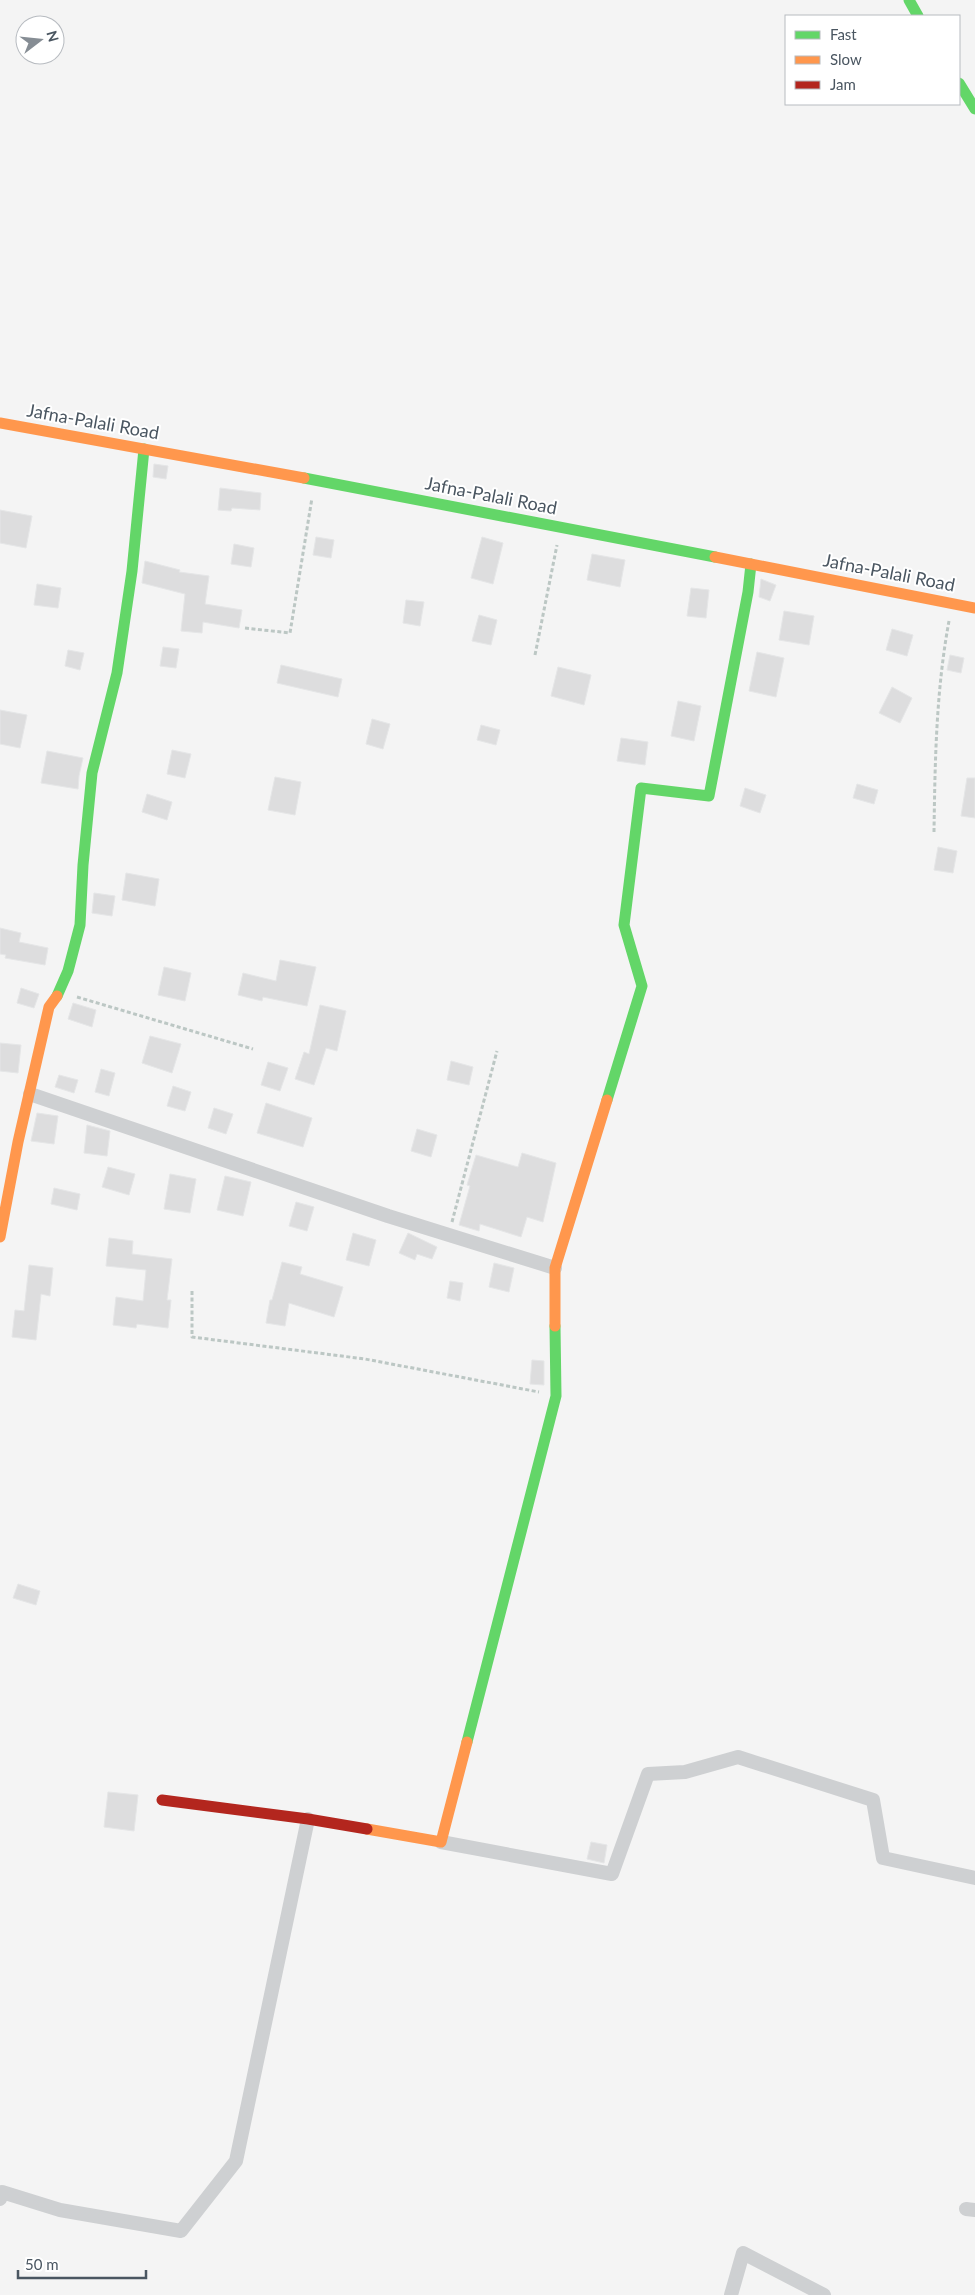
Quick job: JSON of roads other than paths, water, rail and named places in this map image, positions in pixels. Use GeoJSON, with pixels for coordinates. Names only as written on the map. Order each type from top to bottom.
{"type":"FeatureCollection","features":[{"type":"Feature","properties":{"kind":"street"},"geometry":{"type":"LineString","coordinates":[[908,0],[917,15]]}},
{"type":"Feature","properties":{"kind":"street"},"geometry":{"type":"LineString","coordinates":[[960,85],[975,109]]}},
{"type":"Feature","properties":{"kind":"street","name":"Jafna-Palali Road"},"geometry":{"type":"LineString","coordinates":[[0,423],[315,480],[975,608]]}},
{"type":"Feature","properties":{"kind":"street"},"geometry":{"type":"LineString","coordinates":[[0,1237],[5,1181],[30,1094],[49,1007],[60,992],[80,925],[83,865],[92,774],[117,673],[132,571],[144,449]]}},
{"type":"Feature","properties":{"kind":"street"},"geometry":{"type":"LineString","coordinates":[[441,1842],[556,1396],[555,1268],[642,986],[624,925],[640,788],[709,796],[748,592],[751,564]]}},
{"type":"Feature","properties":{"kind":"street"},"geometry":{"type":"LineString","coordinates":[[30,1094],[555,1268]]}},
{"type":"Feature","properties":{"kind":"street"},"geometry":{"type":"LineString","coordinates":[[162,1800],[308,1819],[612,1874],[648,1774],[684,1772],[738,1757],[873,1800],[883,1858],[975,1878]]}},
{"type":"Feature","properties":{"kind":"street"},"geometry":{"type":"LineString","coordinates":[[0,2199],[2,2192],[60,2210],[181,2231],[236,2161],[308,1819]]}},
{"type":"Feature","properties":{"kind":"street"},"geometry":{"type":"LineString","coordinates":[[731,2295],[742,2253],[824,2295]]}}]}
